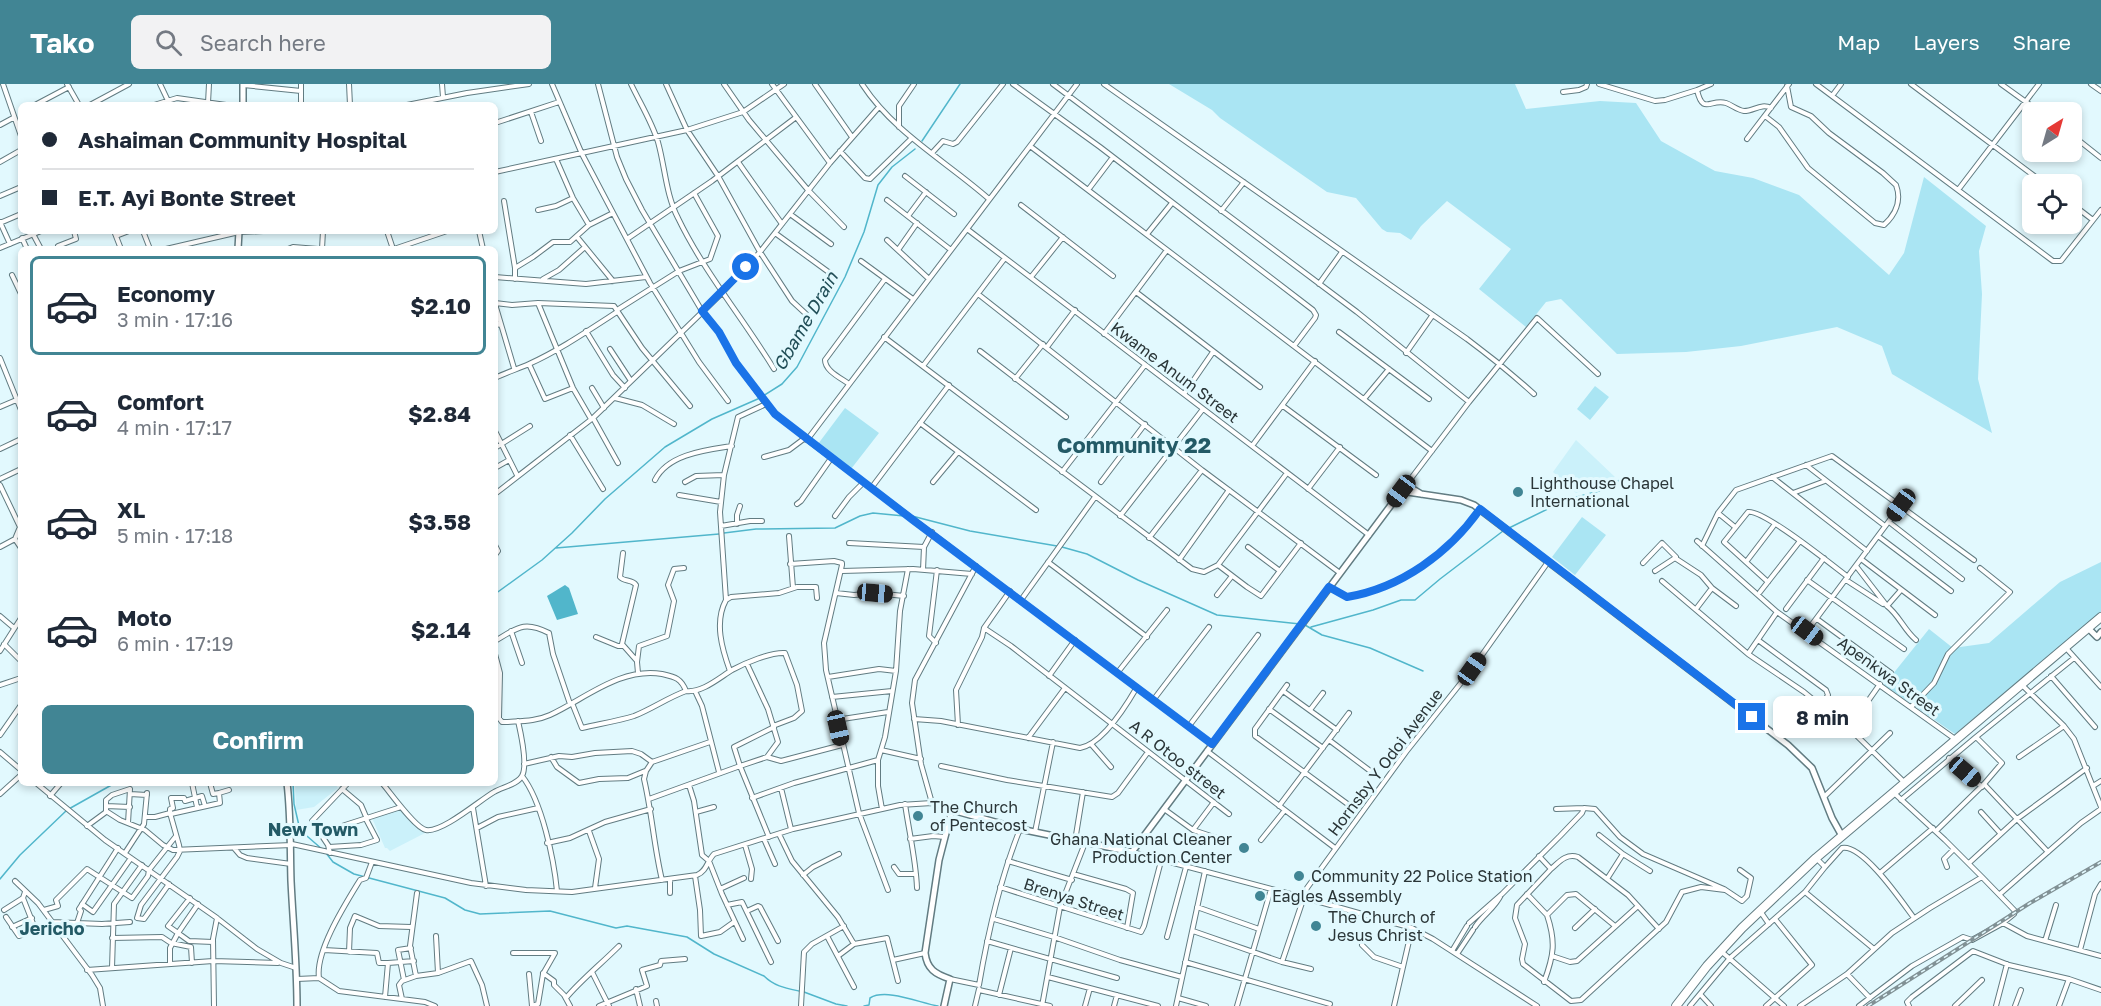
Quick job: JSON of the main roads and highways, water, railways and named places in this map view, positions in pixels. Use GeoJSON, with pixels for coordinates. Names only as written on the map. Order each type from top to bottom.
{"type":"FeatureCollection","features":[{"type":"Feature","properties":{"kind":"highway"},"geometry":{"type":"LineString","coordinates":[[1676,1006],[1721,951],[1760,910],[1816,858],[2101,617]]}},
{"type":"Feature","properties":{"kind":"waterway","name":"Gbame Drain"},"geometry":{"type":"LineString","coordinates":[[922,141],[960,84]]}},
{"type":"Feature","properties":{"kind":"waterway","name":"Gbame Drain"},"geometry":{"type":"LineString","coordinates":[[498,592],[542,560],[605,499],[665,447],[712,419],[760,398],[782,384],[797,367],[845,277],[864,232],[878,185],[892,167],[915,149]]}},
{"type":"Feature","properties":{"kind":"waterway"},"geometry":{"type":"LineString","coordinates":[[1507,529],[1566,500],[1599,491],[1624,478]]}},
{"type":"Feature","properties":{"kind":"waterway"},"geometry":{"type":"LineString","coordinates":[[724,533],[756,529],[835,528],[860,516],[873,513],[904,516]]}},
{"type":"Feature","properties":{"kind":"waterway"},"geometry":{"type":"LineString","coordinates":[[912,516],[970,531],[1057,546]]}},
{"type":"Feature","properties":{"kind":"waterway"},"geometry":{"type":"LineString","coordinates":[[1311,627],[1401,600],[1415,600],[1503,531]]}},
{"type":"Feature","properties":{"kind":"waterway"},"geometry":{"type":"LineString","coordinates":[[556,548],[719,534]]}},
{"type":"Feature","properties":{"kind":"waterway"},"geometry":{"type":"LineString","coordinates":[[1062,547],[1087,554],[1138,580],[1217,615],[1300,624]]}},
{"type":"Feature","properties":{"kind":"waterway"},"geometry":{"type":"LineString","coordinates":[[1305,625],[1322,635],[1370,648],[1423,671]]}},
{"type":"Feature","properties":{"kind":"waterway","name":"Gbame Drain"},"geometry":{"type":"LineString","coordinates":[[0,879],[20,855],[67,810],[110,786]]}},
{"type":"Feature","properties":{"kind":"waterway"},"geometry":{"type":"LineString","coordinates":[[293,786],[294,804],[300,830],[323,850]]}},
{"type":"Feature","properties":{"kind":"waterway"},"geometry":{"type":"LineString","coordinates":[[326,853],[333,862],[354,874],[445,898],[465,910],[480,914],[550,911],[616,928],[627,926],[687,937],[714,954],[764,976],[784,988],[799,991]]}},
{"type":"Feature","properties":{"kind":"waterway"},"geometry":{"type":"LineString","coordinates":[[804,992],[847,1006]]}},
{"type":"Feature","properties":{"kind":"waterway"},"geometry":{"type":"LineString","coordinates":[[864,1006],[869,1005],[870,998],[877,995],[894,995],[938,1006]]}},
{"type":"Feature","properties":{"kind":"railway"},"geometry":{"type":"LineString","coordinates":[[1868,1006],[2030,903],[2101,862]]}},
{"type":"Feature","properties":{"kind":"place","name":"Lighthouse Chapel International"},"geometry":{"type":"Point","coordinates":[1518,492]}},
{"type":"Feature","properties":{"kind":"place","name":"The Church of Pentecost"},"geometry":{"type":"Point","coordinates":[918,816]}},
{"type":"Feature","properties":{"kind":"place","name":"Ghana National Cleaner Production Center"},"geometry":{"type":"Point","coordinates":[1244,848]}},
{"type":"Feature","properties":{"kind":"place","name":"Community 22 Police Station"},"geometry":{"type":"Point","coordinates":[1299,876]}},
{"type":"Feature","properties":{"kind":"place","name":"Eagles Assembly"},"geometry":{"type":"Point","coordinates":[1260,896]}},
{"type":"Feature","properties":{"kind":"place","name":"The Church of Jesus Christ"},"geometry":{"type":"Point","coordinates":[1316,926]}},
{"type":"Feature","properties":{"kind":"district","name":"Community 22"},"geometry":{"type":"Point","coordinates":[1134,444]}},
{"type":"Feature","properties":{"kind":"district","name":"New Town"},"geometry":{"type":"Point","coordinates":[313,829]}},
{"type":"Feature","properties":{"kind":"district","name":"Jericho"},"geometry":{"type":"Point","coordinates":[52,928]}}]}
